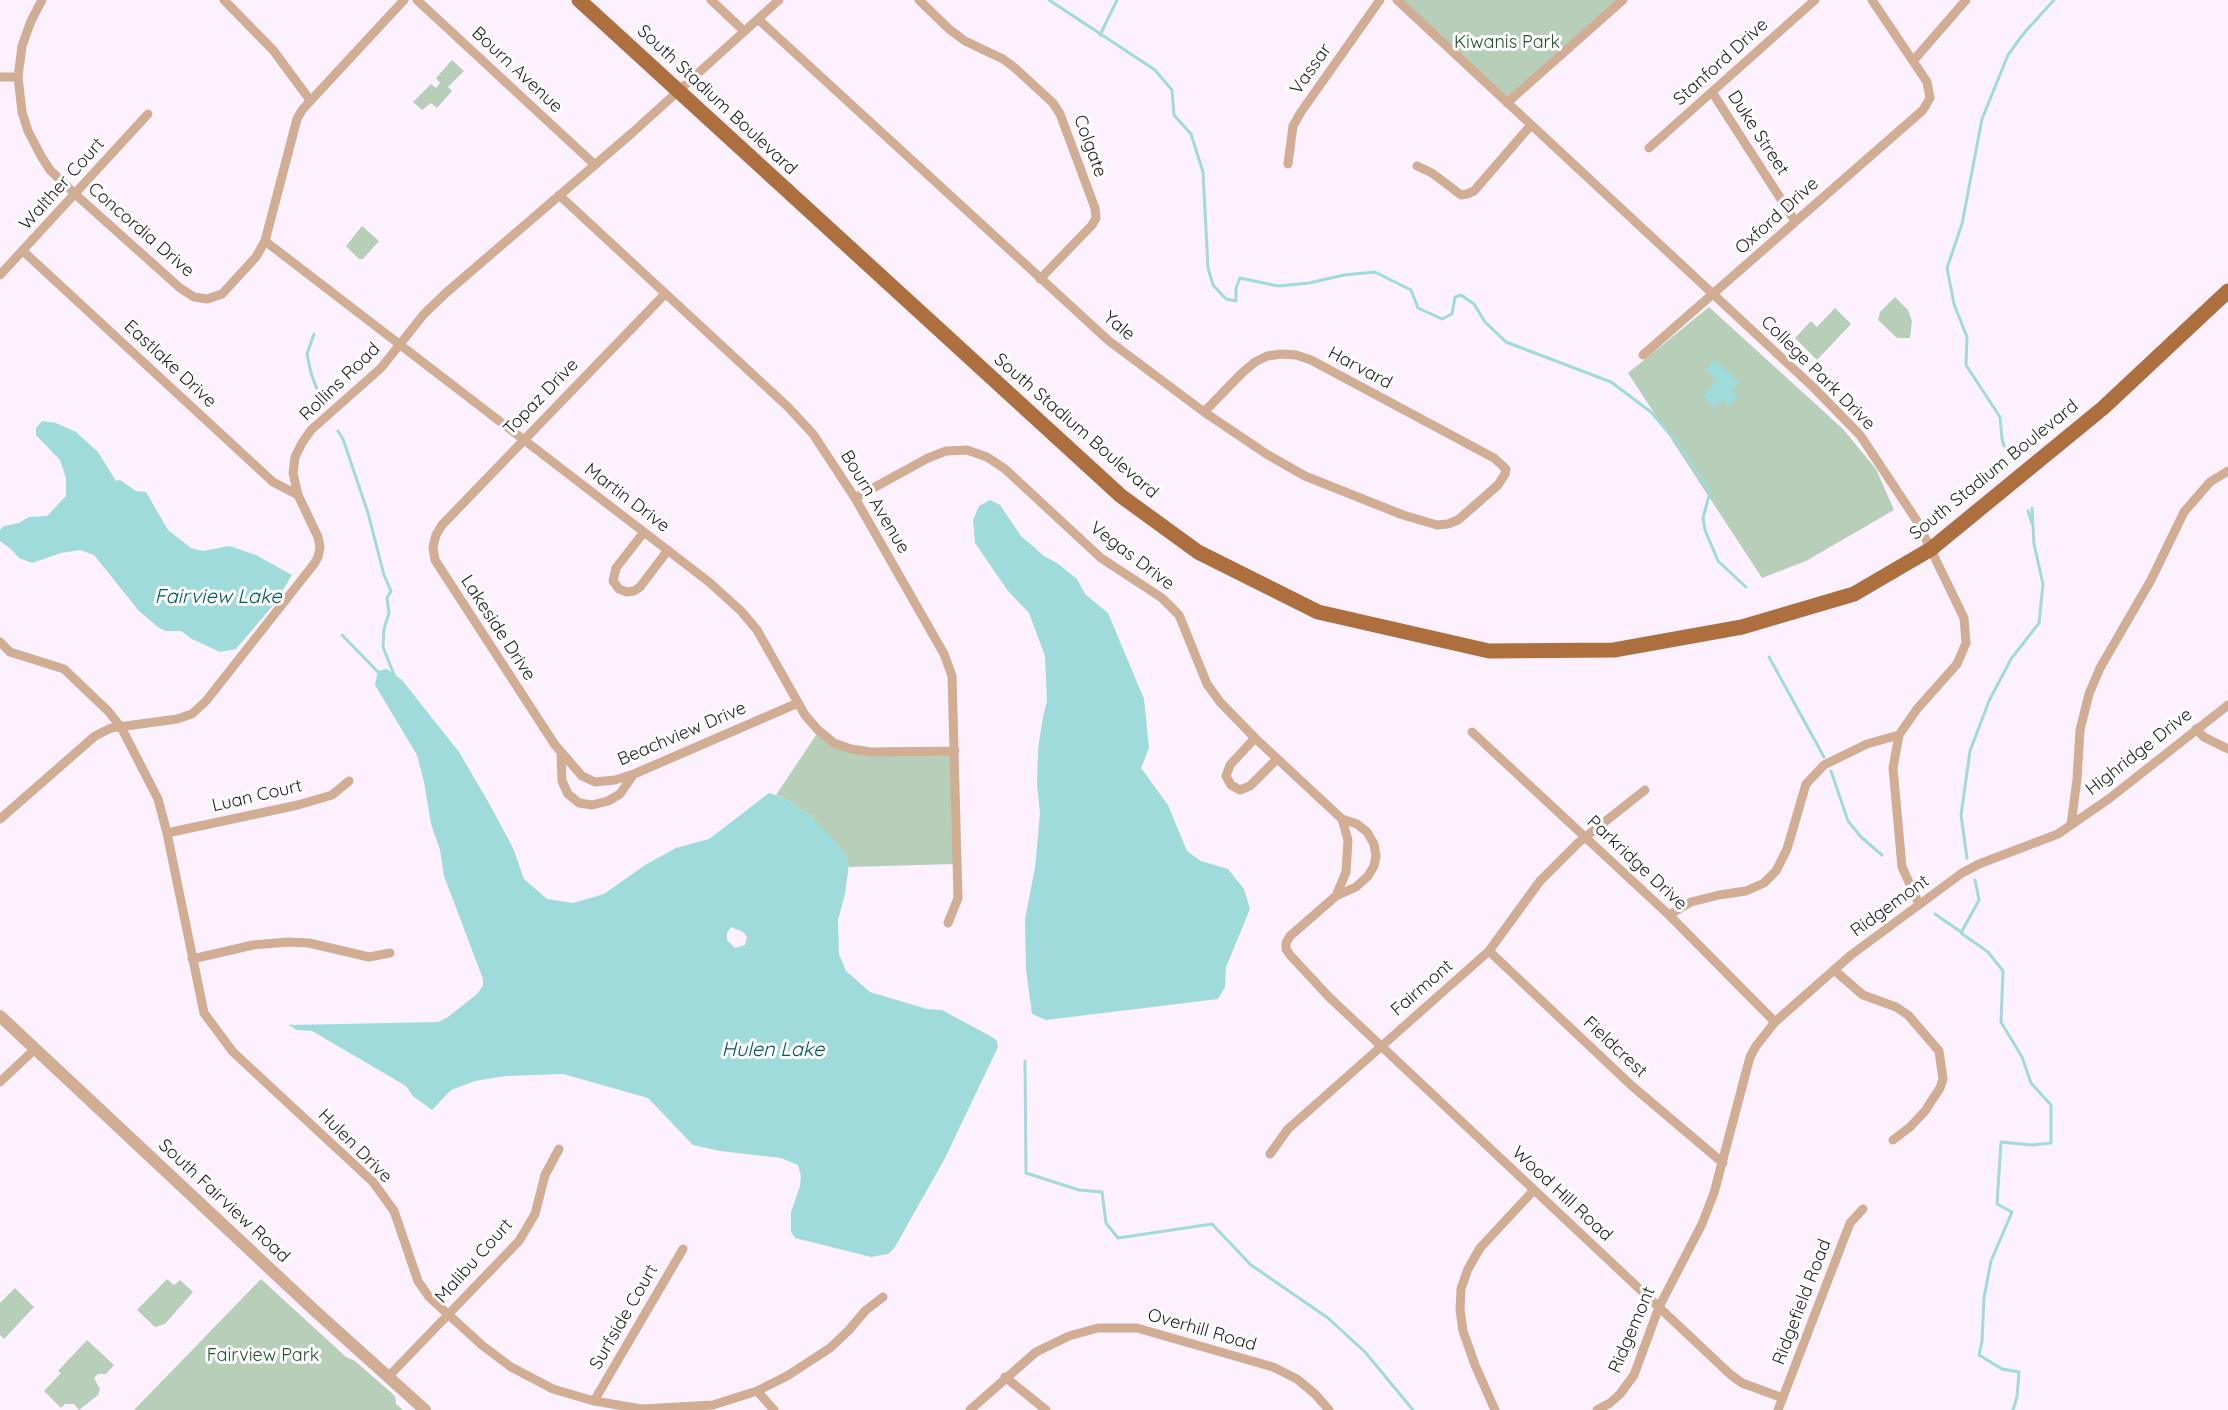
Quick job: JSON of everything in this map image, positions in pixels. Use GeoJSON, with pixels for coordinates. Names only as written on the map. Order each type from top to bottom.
{"type":"FeatureCollection","features":[{"type":"Feature","properties":{"kind":"main road","name":"South Stadium Boulevard"},"geometry":{"type":"LineString","coordinates":[[579,0],[1121,496],[1198,552],[1318,612],[1489,651],[1614,650],[1742,627],[1854,594],[1931,549],[2103,408],[2228,291]]}},
{"type":"Feature","properties":{"kind":"street","name":"Concordia Drive"},"geometry":{"type":"LineString","coordinates":[[42,0],[22,46],[18,76],[22,112],[28,131],[41,156],[50,170],[75,194],[180,288],[194,297],[207,299],[222,294],[256,256],[265,241],[297,119],[310,100],[404,0]]}},
{"type":"Feature","properties":{"kind":"street"},"geometry":{"type":"LineString","coordinates":[[224,0],[273,50],[310,100]]}},
{"type":"Feature","properties":{"kind":"street","name":"Bourn Avenue"},"geometry":{"type":"LineString","coordinates":[[417,0],[594,164]]}},
{"type":"Feature","properties":{"kind":"street"},"geometry":{"type":"LineString","coordinates":[[711,0],[744,31]]}},
{"type":"Feature","properties":{"kind":"street","name":"Rollins Road"},"geometry":{"type":"LineString","coordinates":[[0,819],[95,736],[111,728],[177,719],[192,714],[206,701],[314,564],[320,547],[318,537],[298,495],[293,473],[295,457],[311,430],[381,368],[424,314],[439,300],[678,92],[779,0]]}},
{"type":"Feature","properties":{"kind":"street","name":"Colgate"},"geometry":{"type":"LineString","coordinates":[[919,0],[965,41],[1004,59],[1053,103],[1060,114],[1095,208],[1096,218],[1040,279]]}},
{"type":"Feature","properties":{"kind":"street","name":"Vassar"},"geometry":{"type":"LineString","coordinates":[[1288,164],[1292,133],[1301,112],[1380,0]]}},
{"type":"Feature","properties":{"kind":"street","name":"College Park Drive"},"geometry":{"type":"LineString","coordinates":[[1397,0],[1813,387],[1860,435],[1917,521],[1964,618],[1966,643],[1957,664],[1917,709],[1899,735],[1893,768],[1902,867],[1919,904]]}},
{"type":"Feature","properties":{"kind":"street"},"geometry":{"type":"LineString","coordinates":[[1507,103],[1623,0]]}},
{"type":"Feature","properties":{"kind":"street","name":"Stanford Drive"},"geometry":{"type":"LineString","coordinates":[[1649,147],[1815,0]]}},
{"type":"Feature","properties":{"kind":"street"},"geometry":{"type":"LineString","coordinates":[[1872,0],[1913,61],[1966,0]]}},
{"type":"Feature","properties":{"kind":"street","name":"Yale"},"geometry":{"type":"LineString","coordinates":[[758,19],[1109,341],[1204,412],[1268,455],[1305,476],[1403,515],[1437,525],[1458,520],[1498,485],[1506,469]]}},
{"type":"Feature","properties":{"kind":"street","name":"Oxford Drive"},"geometry":{"type":"LineString","coordinates":[[1643,355],[1923,110],[1930,98],[1927,82],[1913,61]]}},
{"type":"Feature","properties":{"kind":"street"},"geometry":{"type":"LineString","coordinates":[[0,77],[18,76]]}},
{"type":"Feature","properties":{"kind":"street","name":"Duke Street"},"geometry":{"type":"LineString","coordinates":[[1712,92],[1795,221]]}},
{"type":"Feature","properties":{"kind":"street","name":"Walther Court"},"geometry":{"type":"LineString","coordinates":[[0,275],[148,114]]}},
{"type":"Feature","properties":{"kind":"street"},"geometry":{"type":"LineString","coordinates":[[1417,166],[1432,173],[1461,195],[1467,195],[1474,190],[1530,125]]}},
{"type":"Feature","properties":{"kind":"street","name":"Bourn Avenue"},"geometry":{"type":"LineString","coordinates":[[559,195],[788,407],[813,434],[855,498],[944,654],[952,676],[958,898],[948,923]]}},
{"type":"Feature","properties":{"kind":"street","name":"Martin Drive"},"geometry":{"type":"LineString","coordinates":[[265,241],[709,582],[741,611],[757,630],[798,703],[818,730],[834,743],[851,749],[871,752],[955,751]]}},
{"type":"Feature","properties":{"kind":"street","name":"Eastlake Drive"},"geometry":{"type":"LineString","coordinates":[[22,252],[273,482],[298,495]]}},
{"type":"Feature","properties":{"kind":"street","name":"Topaz Drive"},"geometry":{"type":"LineString","coordinates":[[442,525],[665,294]]}},
{"type":"Feature","properties":{"kind":"street","name":"Harvard"},"geometry":{"type":"LineString","coordinates":[[1204,412],[1255,362],[1267,356],[1296,355],[1311,360],[1494,458],[1506,469]]}},
{"type":"Feature","properties":{"kind":"street","name":"Vegas Drive"},"geometry":{"type":"LineString","coordinates":[[855,498],[928,458],[946,451],[968,450],[987,457],[1005,469],[1101,558],[1162,598],[1179,615],[1207,684],[1220,702],[1342,819],[1357,824],[1367,832],[1374,844],[1376,856],[1374,866],[1368,876],[1356,887],[1336,896]]}},
{"type":"Feature","properties":{"kind":"street"},"geometry":{"type":"LineString","coordinates":[[2071,825],[2080,730],[2089,694],[2100,668],[2151,580],[2184,512],[2210,482],[2228,471]]}},
{"type":"Feature","properties":{"kind":"street","name":"Lakeside Drive"},"geometry":{"type":"LineString","coordinates":[[442,525],[433,547],[435,560],[558,749]]}},
{"type":"Feature","properties":{"kind":"street"},"geometry":{"type":"LineString","coordinates":[[644,532],[616,568],[613,581],[619,589],[634,591],[640,587],[668,550]]}},
{"type":"Feature","properties":{"kind":"street","name":"Hulen Drive"},"geometry":{"type":"LineString","coordinates":[[0,642],[10,651],[64,669],[108,711],[121,727],[158,800],[167,833],[204,1013],[233,1052],[373,1182],[394,1210],[418,1281],[429,1297],[483,1346],[511,1366],[553,1389],[594,1401],[642,1410],[669,1410],[713,1405],[757,1391],[787,1376],[830,1348],[865,1311],[883,1297]]}},
{"type":"Feature","properties":{"kind":"street","name":"Beachview Drive"},"geometry":{"type":"LineString","coordinates":[[558,749],[582,776],[595,782],[615,780],[634,774],[798,703]]}},
{"type":"Feature","properties":{"kind":"street","name":"Highridge Drive"},"geometry":{"type":"LineString","coordinates":[[2071,825],[2110,798],[2228,705]]}},
{"type":"Feature","properties":{"kind":"street"},"geometry":{"type":"LineString","coordinates":[[2196,729],[2205,737],[2228,749]]}},
{"type":"Feature","properties":{"kind":"street","name":"Parkridge Drive"},"geometry":{"type":"LineString","coordinates":[[1472,732],[1669,915],[1775,1022]]}},
{"type":"Feature","properties":{"kind":"street"},"geometry":{"type":"LineString","coordinates":[[1669,915],[1691,902],[1746,891],[1764,883],[1776,871],[1787,849],[1806,784],[1824,765],[1867,744],[1899,735]]}},
{"type":"Feature","properties":{"kind":"street"},"geometry":{"type":"LineString","coordinates":[[1255,738],[1230,765],[1226,776],[1231,784],[1240,790],[1250,786],[1277,759]]}},
{"type":"Feature","properties":{"kind":"street"},"geometry":{"type":"LineString","coordinates":[[558,749],[562,781],[568,794],[579,802],[592,805],[608,801],[620,794],[634,774]]}},
{"type":"Feature","properties":{"kind":"street","name":"Luan Court"},"geometry":{"type":"LineString","coordinates":[[167,833],[298,805],[332,795],[349,781]]}},
{"type":"Feature","properties":{"kind":"street","name":"Fairmont"},"geometry":{"type":"LineString","coordinates":[[1270,1154],[1288,1129],[1489,951],[1540,881],[1585,836],[1646,790]]}},
{"type":"Feature","properties":{"kind":"street"},"geometry":{"type":"LineString","coordinates":[[1336,896],[1346,872],[1348,840],[1342,819]]}},
{"type":"Feature","properties":{"kind":"street","name":"Ridgemont"},"geometry":{"type":"LineString","coordinates":[[1597,1410],[1610,1403],[1629,1384],[1639,1363],[1659,1307],[1702,1224],[1723,1163],[1750,1057],[1775,1022],[1834,970],[1962,873],[1979,864],[2058,834],[2071,825]]}},
{"type":"Feature","properties":{"kind":"street","name":"Wood Hill Road"},"geometry":{"type":"LineString","coordinates":[[1336,896],[1290,936],[1286,943],[1286,949],[1290,955],[1329,997],[1533,1191],[1742,1383],[1783,1398]]}},
{"type":"Feature","properties":{"kind":"street"},"geometry":{"type":"LineString","coordinates":[[192,959],[253,945],[288,942],[309,943],[369,957],[390,953]]}},
{"type":"Feature","properties":{"kind":"street","name":"Fieldcrest"},"geometry":{"type":"LineString","coordinates":[[1489,951],[1632,1086],[1723,1163]]}},
{"type":"Feature","properties":{"kind":"street"},"geometry":{"type":"LineString","coordinates":[[1834,970],[1863,995],[1896,1006],[1908,1015],[1939,1052],[1944,1079],[1940,1088],[1910,1128],[1893,1140]]}},
{"type":"Feature","properties":{"kind":"street","name":"South Fairview Road"},"geometry":{"type":"LineString","coordinates":[[0,1016],[424,1410]]}},
{"type":"Feature","properties":{"kind":"street"},"geometry":{"type":"LineString","coordinates":[[0,1082],[35,1049]]}},
{"type":"Feature","properties":{"kind":"street","name":"Malibu Court"},"geometry":{"type":"LineString","coordinates":[[388,1377],[519,1240],[535,1215],[545,1175],[559,1149]]}},
{"type":"Feature","properties":{"kind":"street"},"geometry":{"type":"LineString","coordinates":[[1495,1410],[1463,1331],[1460,1310],[1461,1289],[1468,1269],[1480,1248],[1533,1191]]}},
{"type":"Feature","properties":{"kind":"street","name":"Ridgefield Road"},"geometry":{"type":"LineString","coordinates":[[1778,1410],[1850,1224],[1863,1209]]}},
{"type":"Feature","properties":{"kind":"street","name":"Surfside Court"},"geometry":{"type":"LineString","coordinates":[[594,1401],[683,1249]]}},
{"type":"Feature","properties":{"kind":"street","name":"Overhill Road"},"geometry":{"type":"LineString","coordinates":[[970,1410],[1036,1352],[1070,1336],[1098,1328],[1137,1328],[1273,1367],[1297,1379],[1329,1410]]}},
{"type":"Feature","properties":{"kind":"street"},"geometry":{"type":"LineString","coordinates":[[1005,1377],[1046,1410]]}},
{"type":"Feature","properties":{"kind":"street"},"geometry":{"type":"LineString","coordinates":[[757,1391],[774,1410]]}},
{"type":"Feature","properties":{"kind":"green space","name":"Kiwanis Park"},"geometry":{"type":"Polygon","coordinates":[[[1397,0],[1623,0],[1507,103],[1397,0]]]}},
{"type":"Feature","properties":{"kind":"green space"},"geometry":{"type":"Polygon","coordinates":[[[452,60],[464,71],[448,87],[452,91],[437,108],[431,103],[422,110],[413,102],[431,84],[436,88],[440,83],[436,78],[452,60]]]}},
{"type":"Feature","properties":{"kind":"green space"},"geometry":{"type":"Polygon","coordinates":[[[362,226],[379,241],[363,259],[359,259],[346,246],[362,226]]]}},
{"type":"Feature","properties":{"kind":"green space"},"geometry":{"type":"Polygon","coordinates":[[[1895,297],[1908,310],[1912,321],[1910,338],[1897,338],[1878,320],[1880,312],[1895,297]]]}},
{"type":"Feature","properties":{"kind":"green space"},"geometry":{"type":"Polygon","coordinates":[[[1709,307],[1843,429],[1876,469],[1894,510],[1806,561],[1762,578],[1628,373],[1709,307]]]}},
{"type":"Feature","properties":{"kind":"green space"},"geometry":{"type":"Polygon","coordinates":[[[1835,308],[1851,324],[1817,360],[1795,338],[1811,321],[1817,327],[1835,308]]]}},
{"type":"Feature","properties":{"kind":"green space"},"geometry":{"type":"Polygon","coordinates":[[[818,732],[851,751],[954,751],[956,864],[849,867],[847,856],[812,817],[785,798],[776,795],[818,732]]]}},
{"type":"Feature","properties":{"kind":"green space"},"geometry":{"type":"Polygon","coordinates":[[[167,1279],[174,1285],[180,1280],[193,1292],[165,1324],[155,1327],[137,1310],[167,1279]]]}},
{"type":"Feature","properties":{"kind":"green space","name":"Fairview Park"},"geometry":{"type":"Polygon","coordinates":[[[261,1279],[346,1357],[355,1361],[395,1396],[396,1404],[403,1410],[134,1410],[261,1279]]]}},
{"type":"Feature","properties":{"kind":"green space"},"geometry":{"type":"Polygon","coordinates":[[[15,1288],[34,1307],[4,1339],[0,1335],[0,1303],[15,1288]]]}},
{"type":"Feature","properties":{"kind":"green space"},"geometry":{"type":"Polygon","coordinates":[[[87,1340],[114,1365],[106,1374],[98,1374],[94,1378],[100,1389],[98,1395],[79,1410],[74,1404],[65,1404],[61,1408],[44,1391],[61,1373],[58,1371],[87,1340]]]}},
{"type":"Feature","properties":{"kind":"water"},"geometry":{"type":"Polygon","coordinates":[[[1715,360],[1739,382],[1732,390],[1738,396],[1729,406],[1723,400],[1715,408],[1703,396],[1717,381],[1706,370],[1715,360]]]}},
{"type":"Feature","properties":{"kind":"water","name":"Fairview Lake"},"geometry":{"type":"Polygon","coordinates":[[[42,421],[56,423],[76,432],[98,452],[116,481],[120,480],[136,491],[146,492],[168,530],[191,548],[203,551],[229,546],[256,555],[292,575],[275,603],[236,649],[220,652],[192,639],[181,631],[165,631],[158,627],[139,611],[94,555],[80,550],[61,553],[32,563],[19,558],[0,541],[0,530],[4,526],[19,523],[29,517],[47,516],[66,496],[66,478],[60,460],[36,435],[36,428],[42,421]]]}},
{"type":"Feature","properties":{"kind":"water"},"geometry":{"type":"Polygon","coordinates":[[[990,500],[1000,505],[1021,536],[1044,556],[1077,579],[1085,594],[1108,613],[1144,699],[1149,748],[1141,768],[1168,805],[1187,851],[1201,861],[1228,869],[1244,889],[1250,909],[1226,967],[1225,987],[1218,999],[1046,1020],[1032,1014],[1026,969],[1025,919],[1035,868],[1040,813],[1037,785],[1038,749],[1047,701],[1045,656],[1029,613],[1008,591],[975,543],[973,520],[979,506],[990,500]]]}},
{"type":"Feature","properties":{"kind":"water","name":"Hulen Lake"},"geometry":{"type":"Polygon","coordinates":[[[387,669],[402,680],[459,752],[513,848],[524,879],[547,899],[573,903],[604,894],[645,865],[676,848],[709,839],[769,793],[785,798],[812,817],[826,831],[847,856],[849,864],[845,894],[838,920],[839,954],[846,971],[870,992],[927,1009],[942,1010],[992,1037],[997,1041],[998,1047],[945,1158],[895,1247],[888,1254],[871,1257],[795,1238],[791,1232],[791,1212],[800,1186],[801,1176],[798,1165],[781,1158],[720,1151],[693,1145],[648,1098],[563,1074],[506,1076],[475,1081],[451,1090],[432,1110],[413,1096],[406,1086],[312,1031],[297,1030],[290,1026],[289,1024],[438,1022],[477,994],[483,986],[483,979],[444,876],[417,755],[375,685],[378,671],[387,669]],[[731,927],[727,933],[727,940],[735,948],[745,945],[747,937],[743,932],[731,927]]]}},
{"type":"Feature","properties":{"kind":"waterway"},"geometry":{"type":"LineString","coordinates":[[1049,0],[1155,70],[1172,90],[1174,115],[1191,134],[1203,172],[1208,268],[1213,285],[1226,299],[1236,301],[1236,288],[1240,278],[1278,286],[1375,272],[1411,290],[1418,308],[1442,319],[1452,314],[1455,297],[1461,295],[1474,304],[1485,322],[1506,342],[1611,382],[1651,412],[1679,445],[1710,492],[1703,518],[1705,530],[1718,561],[1746,587]]}},
{"type":"Feature","properties":{"kind":"waterway"},"geometry":{"type":"LineString","coordinates":[[1100,35],[1117,0]]}},
{"type":"Feature","properties":{"kind":"waterway"},"geometry":{"type":"LineString","coordinates":[[2004,446],[2000,417],[1966,365],[1967,337],[1954,304],[1947,268],[1962,224],[1982,119],[2008,55],[2024,33],[2054,0]]}},
{"type":"Feature","properties":{"kind":"waterway"},"geometry":{"type":"LineString","coordinates":[[314,334],[307,354],[323,406]]}},
{"type":"Feature","properties":{"kind":"waterway"},"geometry":{"type":"LineString","coordinates":[[338,431],[343,439],[368,513],[384,575],[391,591],[387,598],[389,613],[384,629],[383,647],[395,677]]}},
{"type":"Feature","properties":{"kind":"waterway"},"geometry":{"type":"LineString","coordinates":[[1967,858],[1961,815],[1970,751],[1989,701],[2011,659],[2039,623],[2043,584],[2034,544],[2032,508]]}},
{"type":"Feature","properties":{"kind":"waterway"},"geometry":{"type":"LineString","coordinates":[[2028,511],[2032,523]]}},
{"type":"Feature","properties":{"kind":"waterway"},"geometry":{"type":"LineString","coordinates":[[342,635],[379,673]]}},
{"type":"Feature","properties":{"kind":"waterway"},"geometry":{"type":"LineString","coordinates":[[1769,657],[1824,757]]}},
{"type":"Feature","properties":{"kind":"waterway"},"geometry":{"type":"LineString","coordinates":[[1831,771],[1848,821],[1861,837],[1882,855]]}},
{"type":"Feature","properties":{"kind":"waterway"},"geometry":{"type":"LineString","coordinates":[[1975,880],[1979,900],[1961,933],[1988,952],[2003,971],[2001,1022],[2022,1057],[2031,1083],[2051,1105],[2051,1143],[2032,1145],[2001,1142],[1997,1204],[2012,1212],[1991,1261],[1984,1298],[1979,1355],[2002,1369],[2019,1372],[2017,1397],[2013,1410]]}},
{"type":"Feature","properties":{"kind":"waterway"},"geometry":{"type":"LineString","coordinates":[[1935,914],[1961,932]]}},
{"type":"Feature","properties":{"kind":"waterway"},"geometry":{"type":"LineString","coordinates":[[1025,1061],[1026,1173],[1079,1190],[1102,1192],[1106,1223],[1118,1238],[1212,1224],[1251,1265],[1328,1318],[1365,1352],[1413,1410]]}}]}
